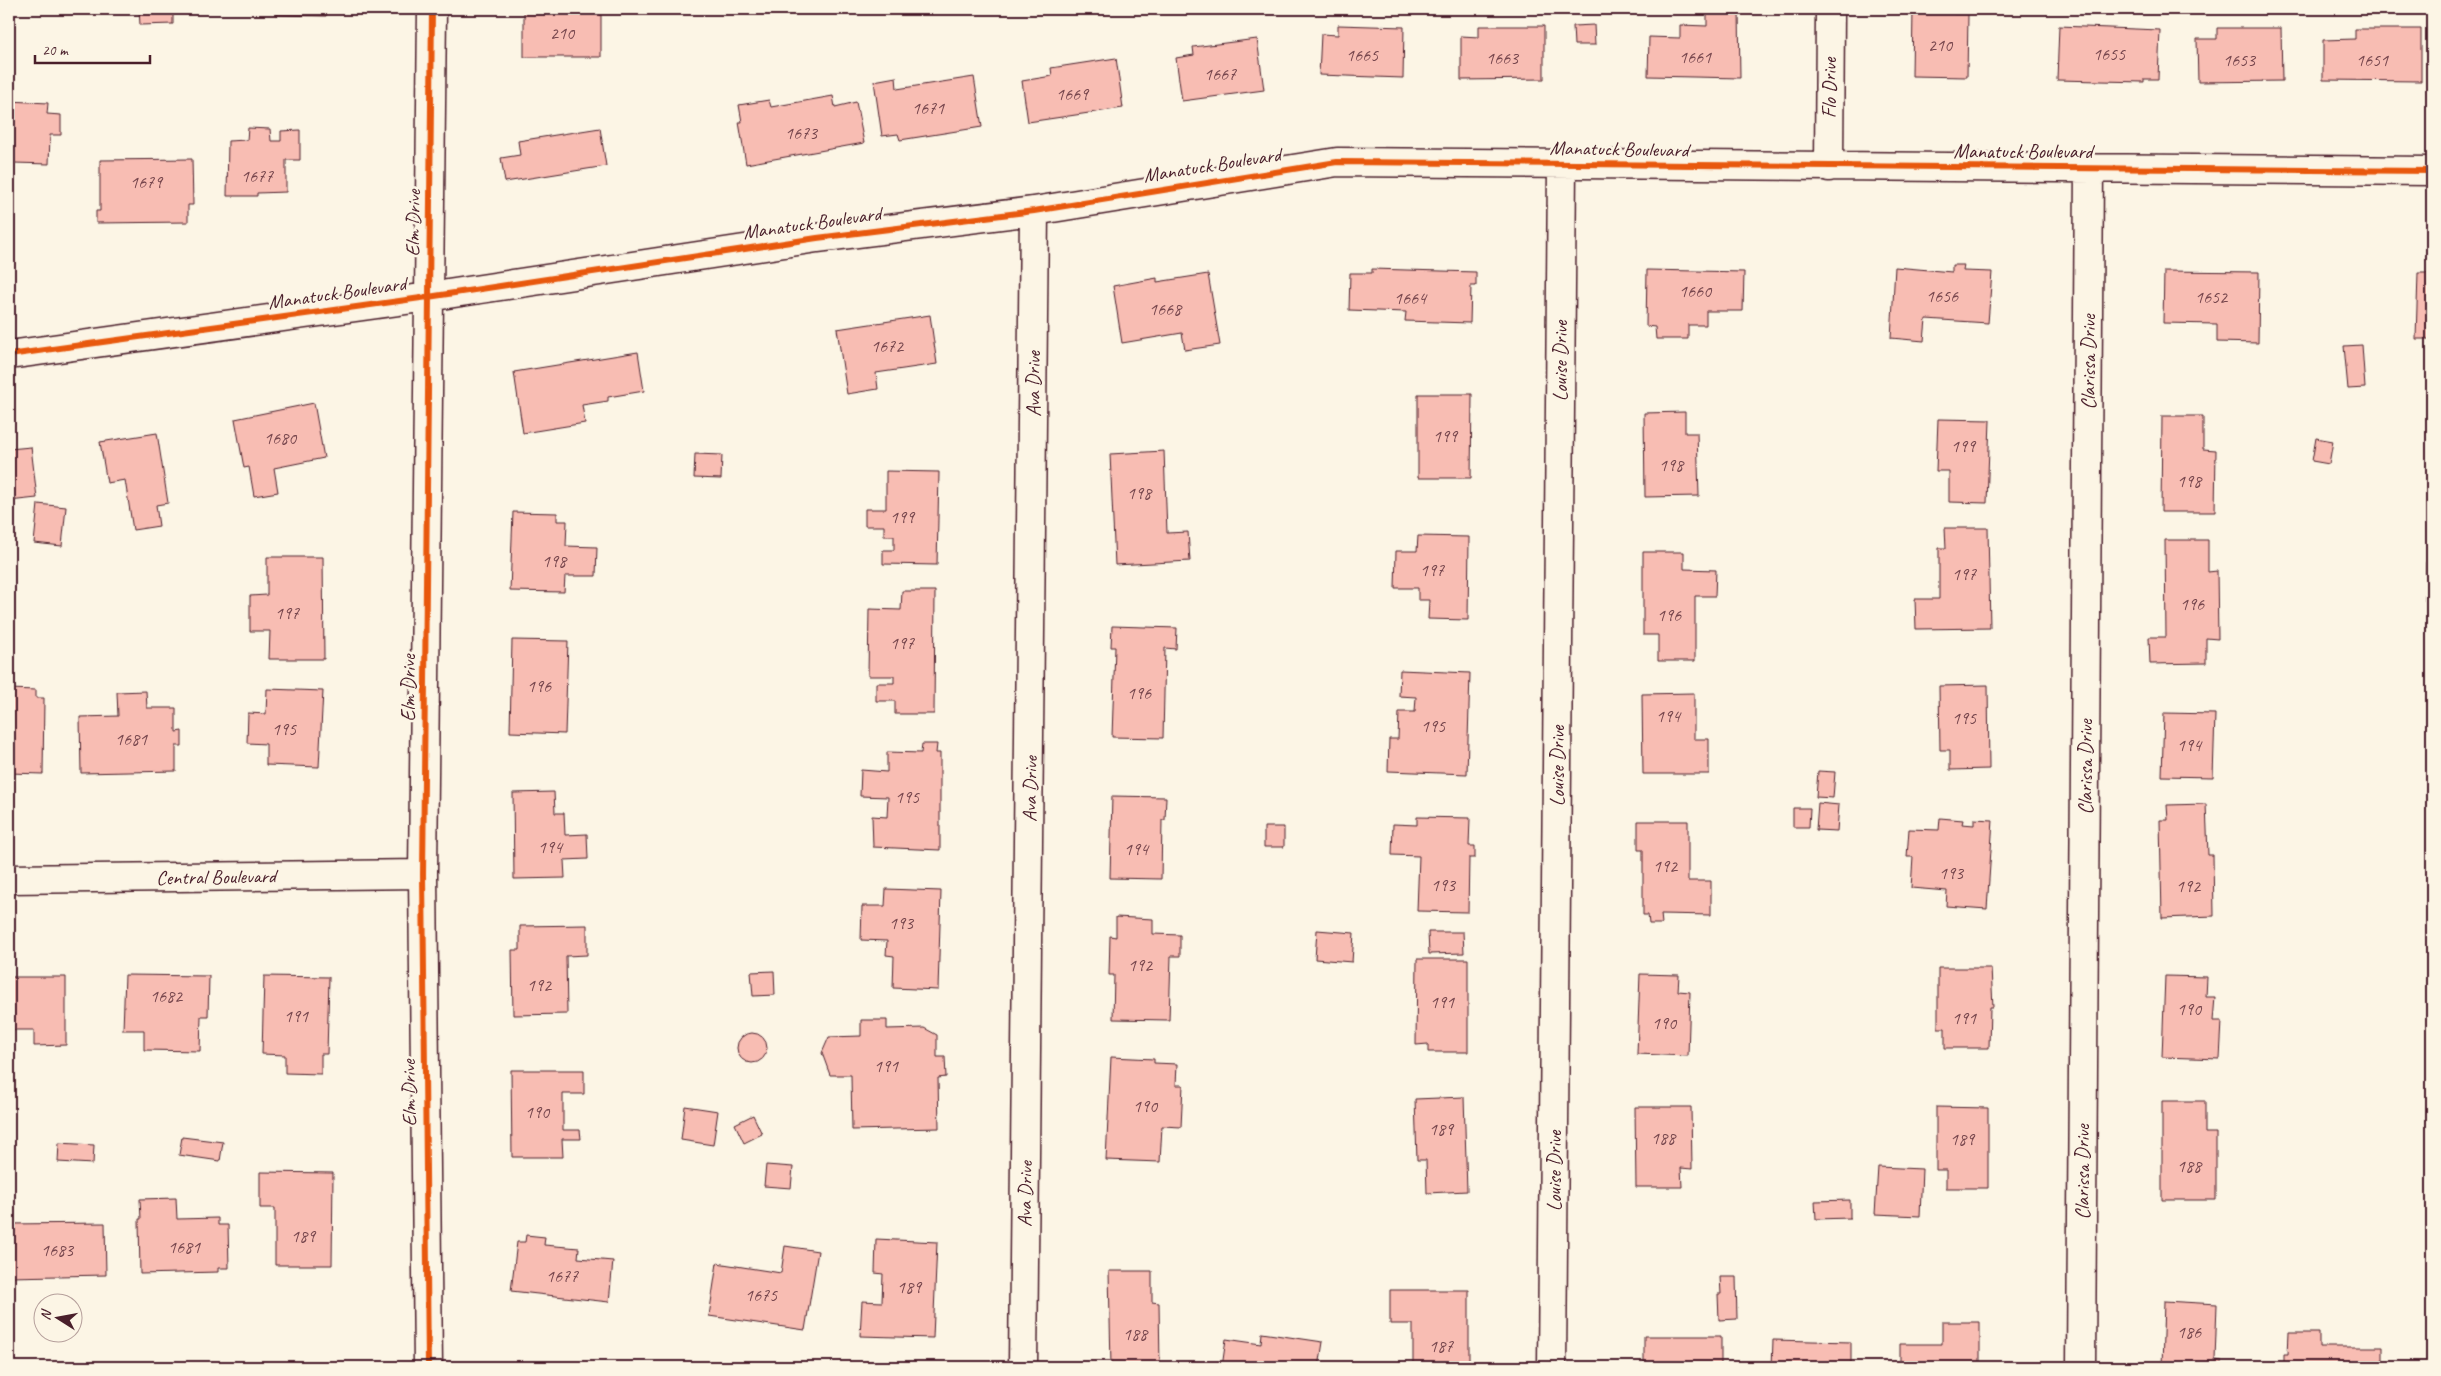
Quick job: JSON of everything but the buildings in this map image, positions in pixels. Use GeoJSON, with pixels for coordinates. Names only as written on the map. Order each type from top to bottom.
{"type":"FeatureCollection","features":[{"type":"Feature","properties":{"kind":"street","name":"Elm Drive"},"geometry":{"type":"LineString","coordinates":[[428,1367],[423,874],[432,9]]}},
{"type":"Feature","properties":{"kind":"street","name":"Flo Drive"},"geometry":{"type":"LineString","coordinates":[[1829,167],[1830,9]]}},
{"type":"Feature","properties":{"kind":"street","name":"Manatuck Boulevard"},"geometry":{"type":"LineString","coordinates":[[9,355],[428,297],[807,239],[1034,211],[1337,162],[2432,171]]}},
{"type":"Feature","properties":{"kind":"street","name":"Louise Drive"},"geometry":{"type":"LineString","coordinates":[[1552,1367],[1562,165]]}},
{"type":"Feature","properties":{"kind":"street","name":"Clarissa Drive"},"geometry":{"type":"LineString","coordinates":[[2081,1367],[2089,167]]}},
{"type":"Feature","properties":{"kind":"street","name":"Ava Drive"},"geometry":{"type":"LineString","coordinates":[[1023,1367],[1034,211]]}},
{"type":"Feature","properties":{"kind":"street","name":"Central Boulevard"},"geometry":{"type":"LineString","coordinates":[[9,880],[423,874]]}},
{"type":"Feature","properties":{"kind":"cycle path"},"geometry":{"type":"LineString","coordinates":[[428,1367],[423,874],[432,9]]}},
{"type":"Feature","properties":{"kind":"cycle path"},"geometry":{"type":"LineString","coordinates":[[9,355],[428,297],[817,238],[1034,211],[1337,162],[2432,171]]}}]}
